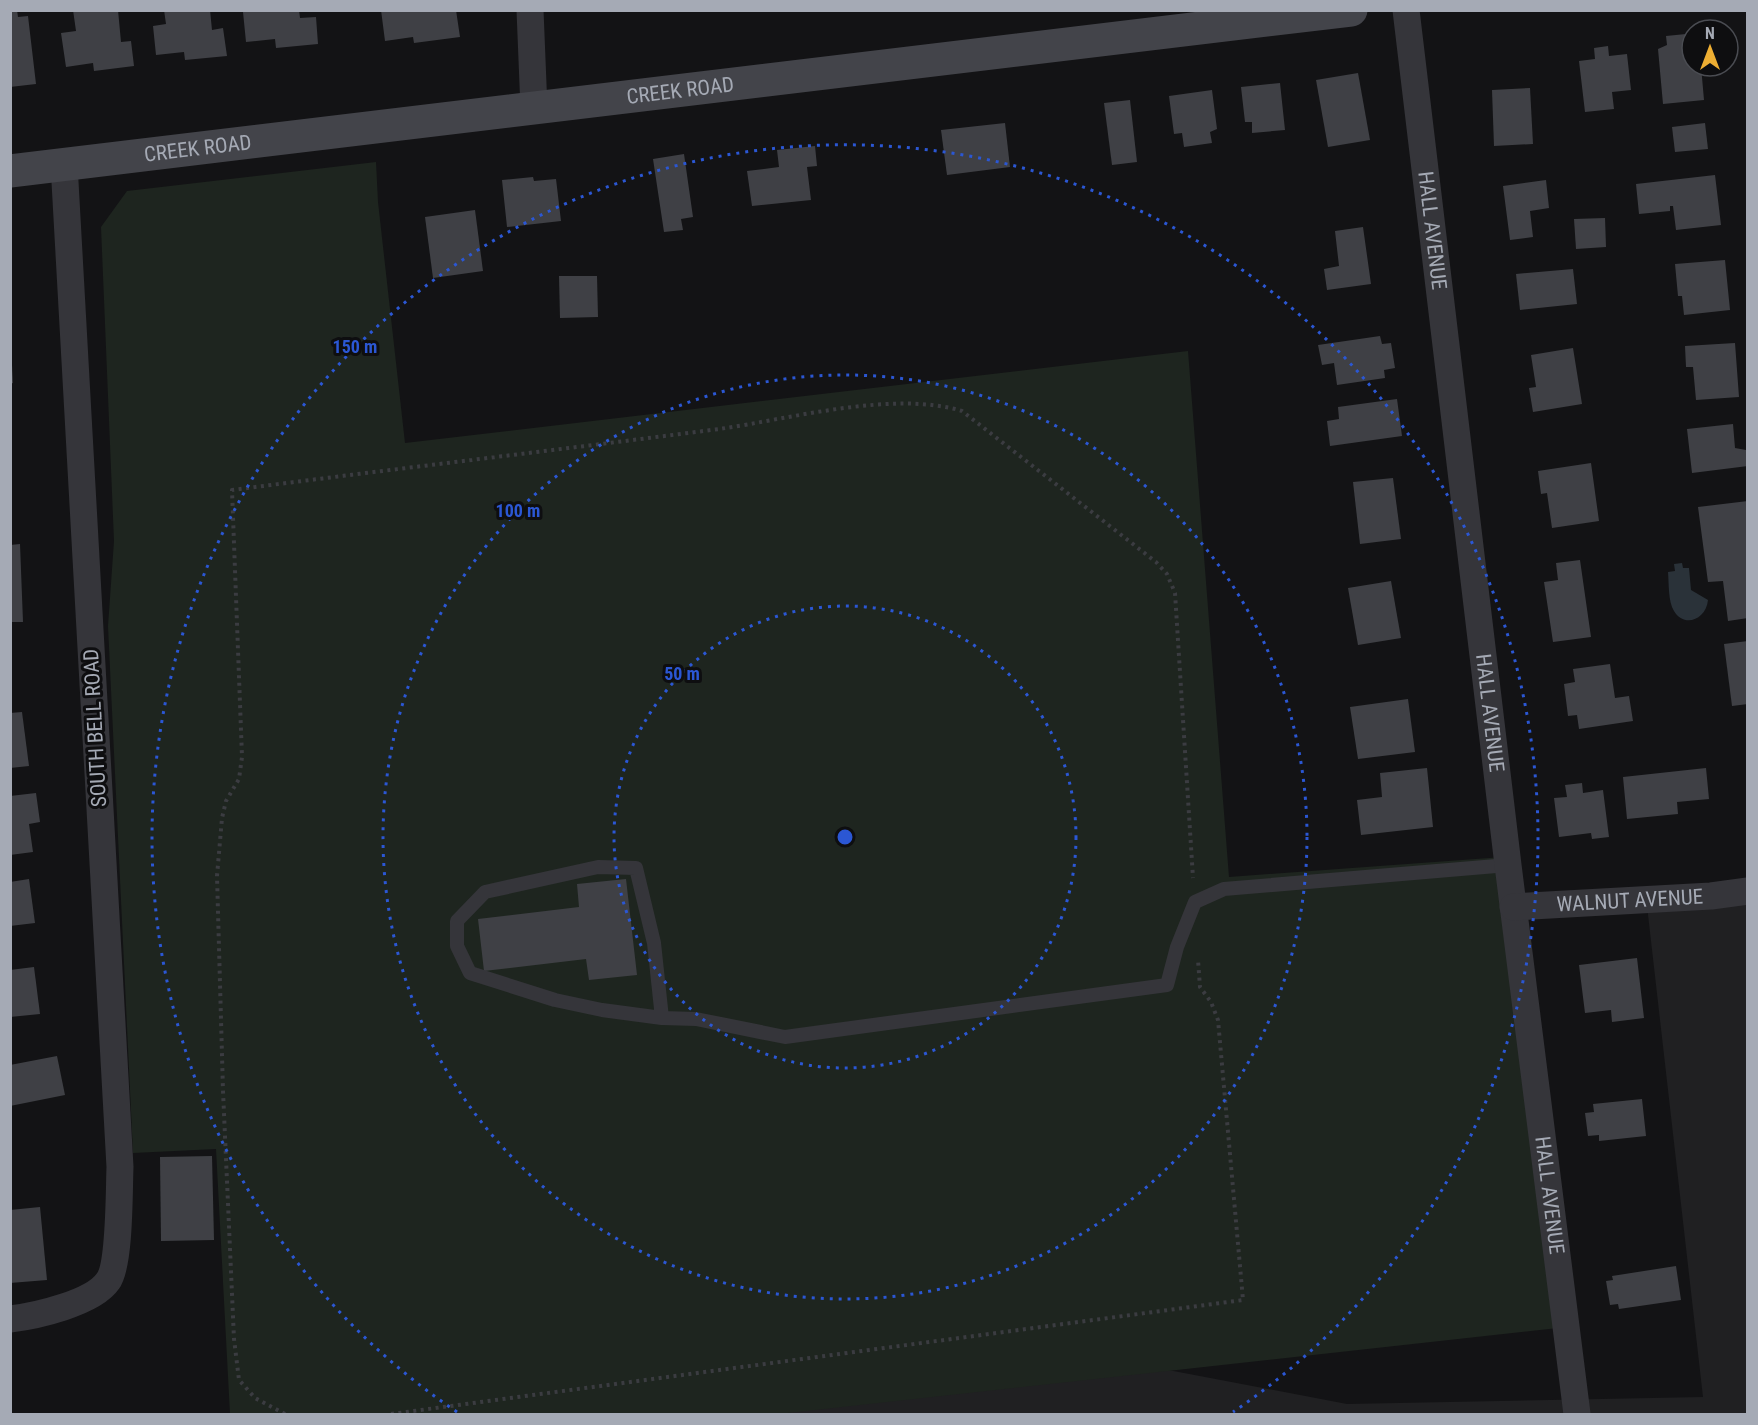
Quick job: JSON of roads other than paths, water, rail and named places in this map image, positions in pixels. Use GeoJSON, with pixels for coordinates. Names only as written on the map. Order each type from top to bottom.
{"type":"FeatureCollection","features":[{"type":"Feature","properties":{"kind":"main road","name":"CREEK ROAD"},"geometry":{"type":"LineString","coordinates":[[10,171],[1351,10]]}},
{"type":"Feature","properties":{"kind":"street"},"geometry":{"type":"LineString","coordinates":[[530,10],[534,108]]}},
{"type":"Feature","properties":{"kind":"street","name":"HALL AVENUE"},"geometry":{"type":"LineString","coordinates":[[1406,10],[1513,908],[1577,1414]]}},
{"type":"Feature","properties":{"kind":"street","name":"SOUTH BELL ROAD"},"geometry":{"type":"LineString","coordinates":[[10,1319],[28,1317],[90,1298],[109,1281],[116,1255],[120,1167],[64,164]]}},
{"type":"Feature","properties":{"kind":"street","name":"WALNUT AVENUE"},"geometry":{"type":"LineString","coordinates":[[1513,908],[1711,896],[1748,891]]}},
{"type":"Feature","properties":{"kind":"lane"},"geometry":{"type":"LineString","coordinates":[[662,1018],[654,943],[636,868],[598,867],[485,892],[457,921],[457,946],[470,973],[555,1000],[602,1010],[662,1018],[696,1019],[784,1037],[1167,985],[1177,947],[1195,902],[1224,889],[1508,865]]}}]}
